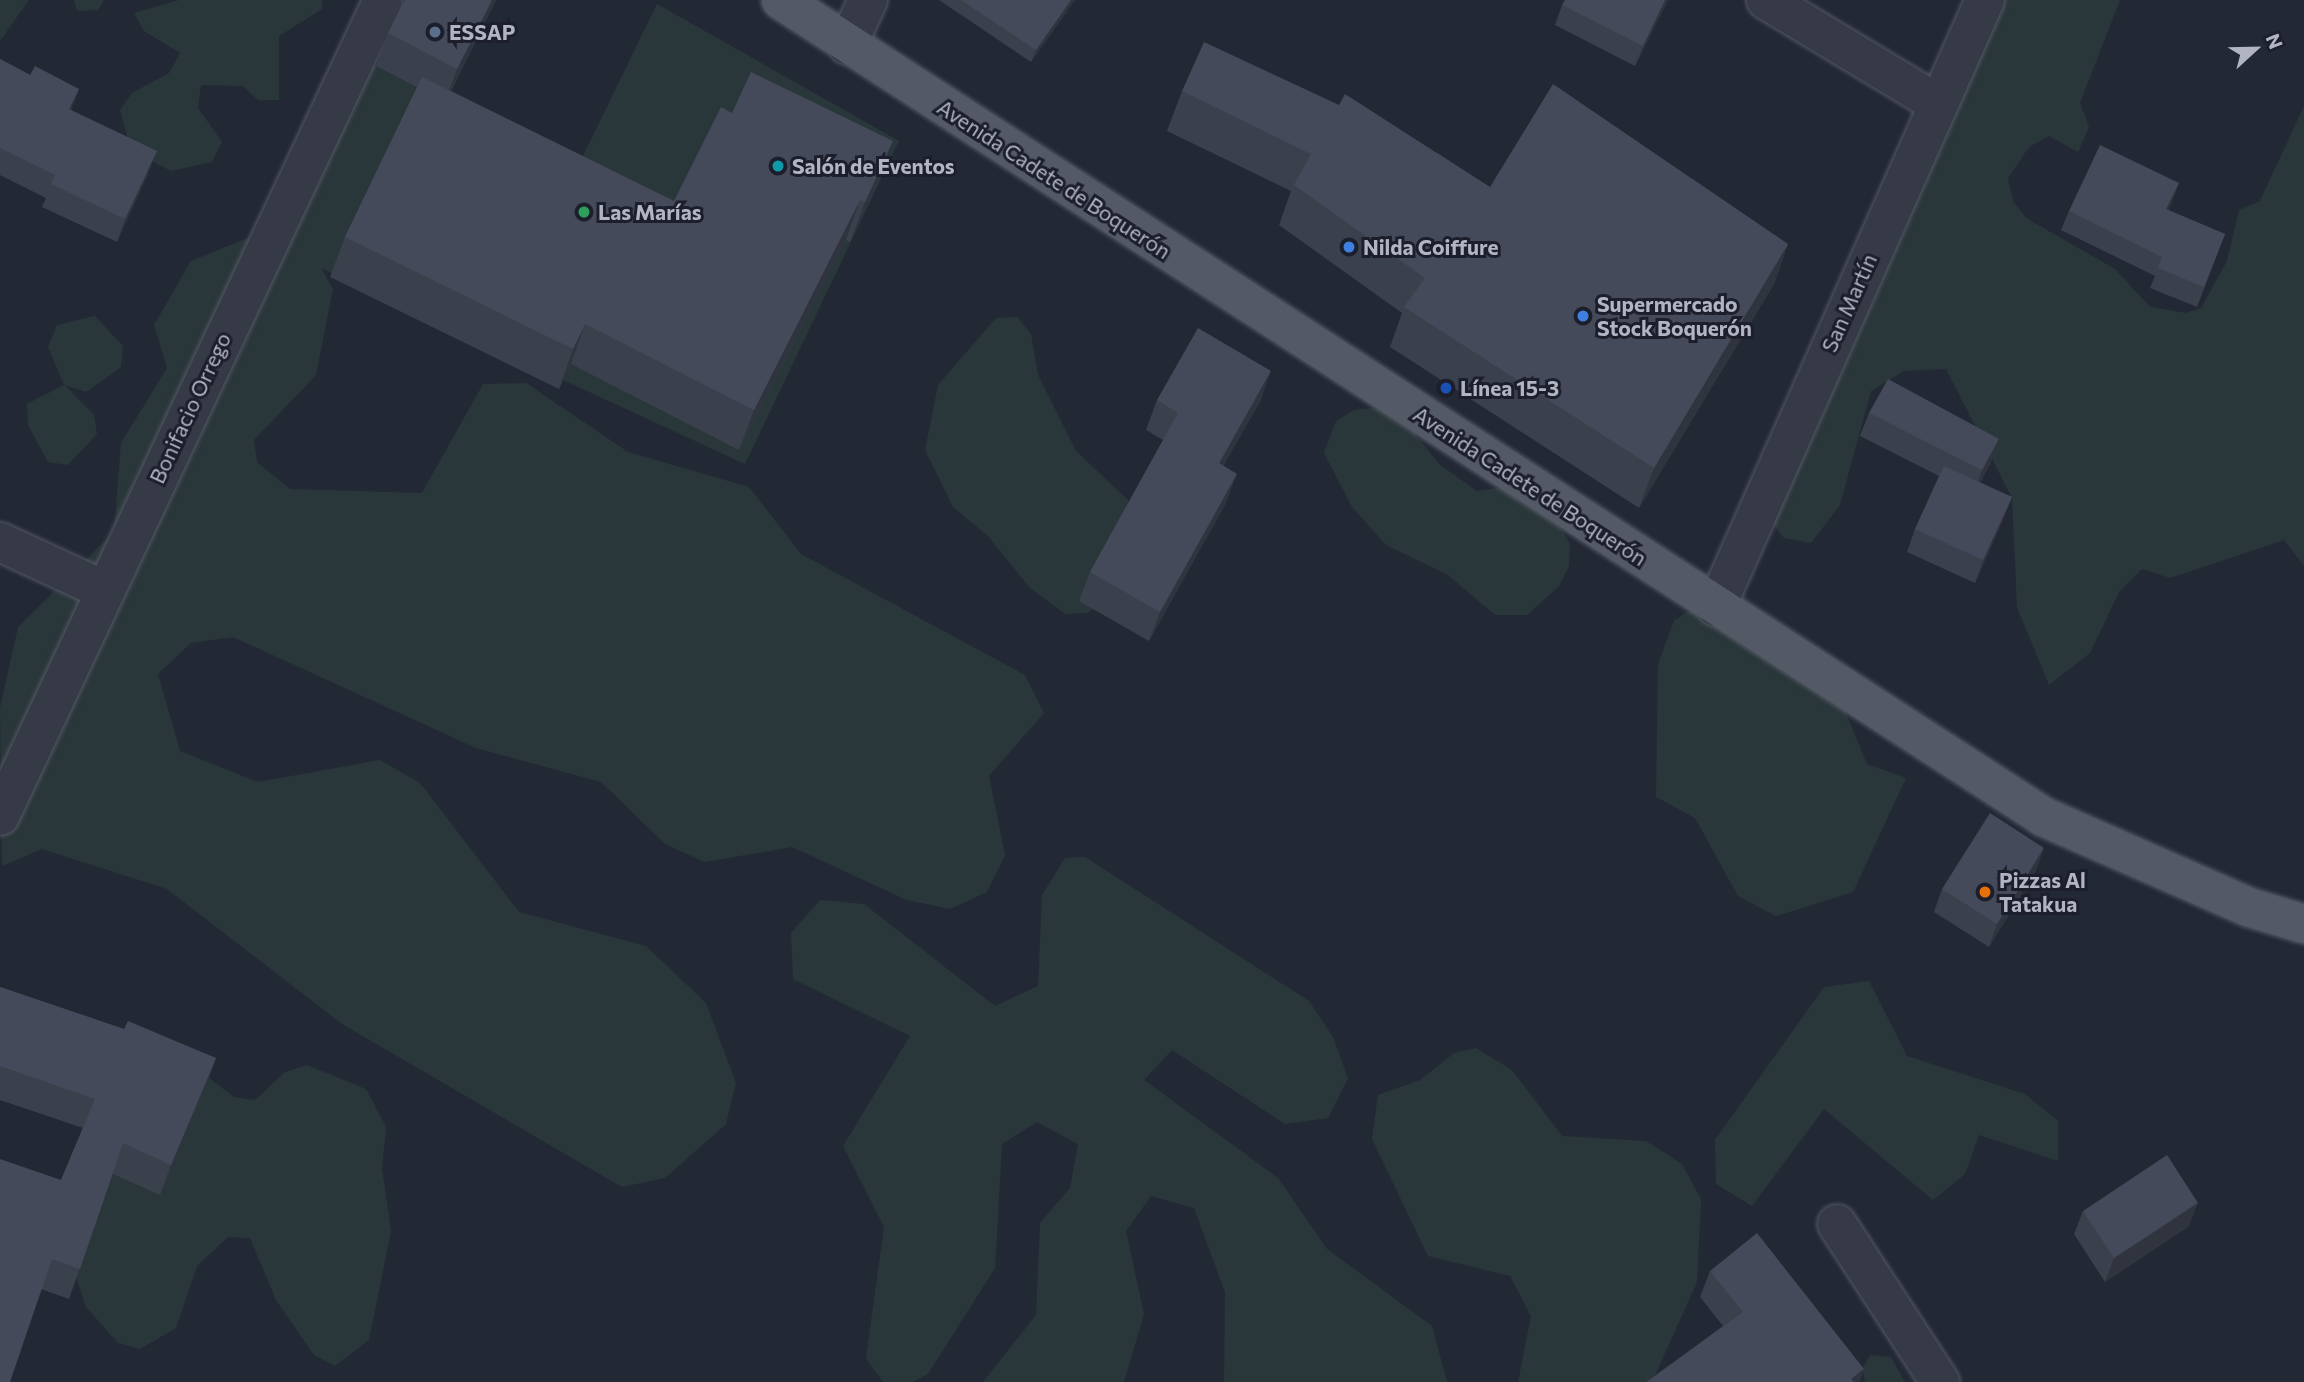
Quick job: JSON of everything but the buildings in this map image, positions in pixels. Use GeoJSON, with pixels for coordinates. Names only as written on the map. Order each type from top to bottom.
{"type":"FeatureCollection","features":[{"type":"Feature","properties":{"kind":"main road","name":"Avenida Cadete de Boquerón"},"geometry":{"type":"LineString","coordinates":[[781,0],[847,46],[2044,817],[2248,907],[2304,924]]}},
{"type":"Feature","properties":{"kind":"street","name":"Bonifacio Orrego"},"geometry":{"type":"LineString","coordinates":[[0,816],[383,0]]}},
{"type":"Feature","properties":{"kind":"street"},"geometry":{"type":"LineString","coordinates":[[847,46],[868,0]]}},
{"type":"Feature","properties":{"kind":"street"},"geometry":{"type":"LineString","coordinates":[[1766,0],[1937,103]]}},
{"type":"Feature","properties":{"kind":"street","name":"San Martín"},"geometry":{"type":"LineString","coordinates":[[1716,607],[1937,103],[1985,0]]}},
{"type":"Feature","properties":{"kind":"street"},"geometry":{"type":"LineString","coordinates":[[0,542],[104,590]]}},
{"type":"Feature","properties":{"kind":"street"},"geometry":{"type":"LineString","coordinates":[[1837,1224],[1940,1382]]}},
{"type":"Feature","properties":{"kind":"shaded area"},"geometry":{"type":"Polygon","coordinates":[[[0,0],[29,0],[0,41],[0,0]]]}},
{"type":"Feature","properties":{"kind":"shaded area"},"geometry":{"type":"Polygon","coordinates":[[[74,0],[104,0],[98,10],[77,11],[74,0]]]}},
{"type":"Feature","properties":{"kind":"shaded area"},"geometry":{"type":"Polygon","coordinates":[[[179,0],[322,0],[322,9],[279,36],[279,100],[258,100],[243,86],[201,85],[198,108],[222,142],[212,162],[171,171],[131,150],[120,110],[132,93],[169,73],[180,53],[144,31],[134,13],[179,0]]]}},
{"type":"Feature","properties":{"kind":"shaded area"},"geometry":{"type":"Polygon","coordinates":[[[1994,0],[2120,0],[2080,103],[2089,127],[2078,152],[2049,136],[2029,147],[2008,178],[2013,201],[2026,218],[2115,269],[2150,307],[2186,313],[2201,308],[2227,261],[2239,210],[2260,201],[2304,106],[2304,566],[2284,540],[2170,578],[2142,569],[2119,592],[2090,653],[2049,685],[2017,607],[2012,498],[1946,369],[1904,371],[1871,391],[1840,505],[1811,543],[1784,538],[1772,523],[1994,0]]]}},
{"type":"Feature","properties":{"kind":"shaded area"},"geometry":{"type":"Polygon","coordinates":[[[657,4],[899,141],[745,464],[321,268],[333,289],[316,375],[254,440],[257,462],[290,489],[422,493],[483,384],[526,383],[628,452],[749,487],[801,554],[1025,675],[1044,713],[989,776],[1005,855],[987,892],[950,909],[907,900],[792,847],[705,862],[665,844],[601,782],[476,748],[233,637],[191,643],[158,674],[180,751],[258,782],[380,760],[420,783],[519,912],[646,946],[706,1003],[736,1083],[726,1124],[665,1178],[622,1187],[342,1024],[167,889],[42,849],[2,866],[0,708],[18,627],[114,532],[121,443],[167,368],[154,325],[191,261],[270,229],[290,239],[374,65],[580,162],[657,4]]]}},
{"type":"Feature","properties":{"kind":"shaded area"},"geometry":{"type":"Polygon","coordinates":[[[95,316],[123,346],[121,367],[86,392],[65,385],[94,415],[97,434],[68,465],[48,462],[28,425],[27,404],[64,385],[48,347],[57,325],[95,316]]]}},
{"type":"Feature","properties":{"kind":"shaded area"},"geometry":{"type":"Polygon","coordinates":[[[1017,317],[1031,334],[1038,375],[1076,451],[1128,500],[1129,541],[1104,602],[1087,613],[1065,614],[1029,587],[988,536],[953,507],[925,450],[938,385],[996,318],[1017,317]]]}},
{"type":"Feature","properties":{"kind":"shaded area"},"geometry":{"type":"Polygon","coordinates":[[[1375,408],[1405,421],[1439,464],[1477,491],[1510,486],[1543,497],[1570,544],[1569,566],[1559,586],[1527,615],[1495,615],[1448,575],[1386,545],[1352,507],[1324,453],[1336,421],[1354,410],[1375,408]]]}},
{"type":"Feature","properties":{"kind":"shaded area"},"geometry":{"type":"Polygon","coordinates":[[[1711,595],[1824,660],[1867,764],[1906,778],[1853,892],[1776,916],[1738,896],[1695,818],[1656,797],[1658,664],[1674,621],[1711,595]]]}},
{"type":"Feature","properties":{"kind":"shaded area"},"geometry":{"type":"Polygon","coordinates":[[[1085,857],[1309,1001],[1333,1037],[1348,1078],[1328,1118],[1285,1124],[1172,1050],[1144,1080],[1278,1178],[1327,1249],[1432,1326],[1447,1382],[1224,1382],[1225,1292],[1194,1208],[1151,1196],[1126,1231],[1144,1314],[1124,1382],[983,1382],[1036,1315],[1040,1223],[1070,1188],[1078,1144],[1037,1122],[1002,1144],[995,1268],[928,1374],[913,1382],[883,1382],[866,1358],[884,1227],[843,1146],[910,1036],[793,979],[791,933],[820,900],[864,904],[995,1006],[1038,986],[1042,895],[1065,858],[1085,857]]]}},
{"type":"Feature","properties":{"kind":"shaded area"},"geometry":{"type":"Polygon","coordinates":[[[1869,981],[1907,1056],[2025,1094],[2058,1121],[2058,1161],[1979,1135],[1965,1174],[1933,1200],[1824,1109],[1752,1206],[1716,1184],[1715,1140],[1824,987],[1869,981]]]}},
{"type":"Feature","properties":{"kind":"shaded area"},"geometry":{"type":"Polygon","coordinates":[[[1476,1048],[1512,1070],[1562,1136],[1646,1141],[1682,1164],[1701,1199],[1697,1282],[1652,1382],[1518,1382],[1531,1316],[1510,1276],[1428,1256],[1372,1139],[1378,1095],[1420,1080],[1454,1053],[1476,1048]]]}},
{"type":"Feature","properties":{"kind":"shaded area"},"geometry":{"type":"Polygon","coordinates":[[[307,1065],[366,1089],[386,1127],[382,1168],[391,1231],[369,1340],[335,1366],[314,1355],[276,1300],[250,1238],[228,1237],[197,1266],[176,1328],[140,1349],[118,1343],[86,1307],[72,1265],[93,1174],[200,1071],[234,1097],[255,1100],[285,1072],[307,1065]]]}},
{"type":"Feature","properties":{"kind":"shaded area"},"geometry":{"type":"Polygon","coordinates":[[[1870,1355],[1891,1357],[1905,1382],[1865,1382],[1862,1369],[1870,1355]]]}},
{"type":"Feature","properties":{"kind":"place","name":"ESSAP"},"geometry":{"type":"Point","coordinates":[435,32]}},
{"type":"Feature","properties":{"kind":"place","name":"Salón de Eventos"},"geometry":{"type":"Point","coordinates":[778,166]}},
{"type":"Feature","properties":{"kind":"place","name":"Las Marías"},"geometry":{"type":"Point","coordinates":[584,212]}},
{"type":"Feature","properties":{"kind":"place","name":"Nilda Coiffure"},"geometry":{"type":"Point","coordinates":[1349,247]}},
{"type":"Feature","properties":{"kind":"place","name":"Supermercado Stock Boquerón"},"geometry":{"type":"Point","coordinates":[1583,316]}},
{"type":"Feature","properties":{"kind":"place","name":"Línea 15-3"},"geometry":{"type":"Point","coordinates":[1446,388]}},
{"type":"Feature","properties":{"kind":"place","name":"Pizzas Al Tatakua"},"geometry":{"type":"Point","coordinates":[1985,892]}}]}
